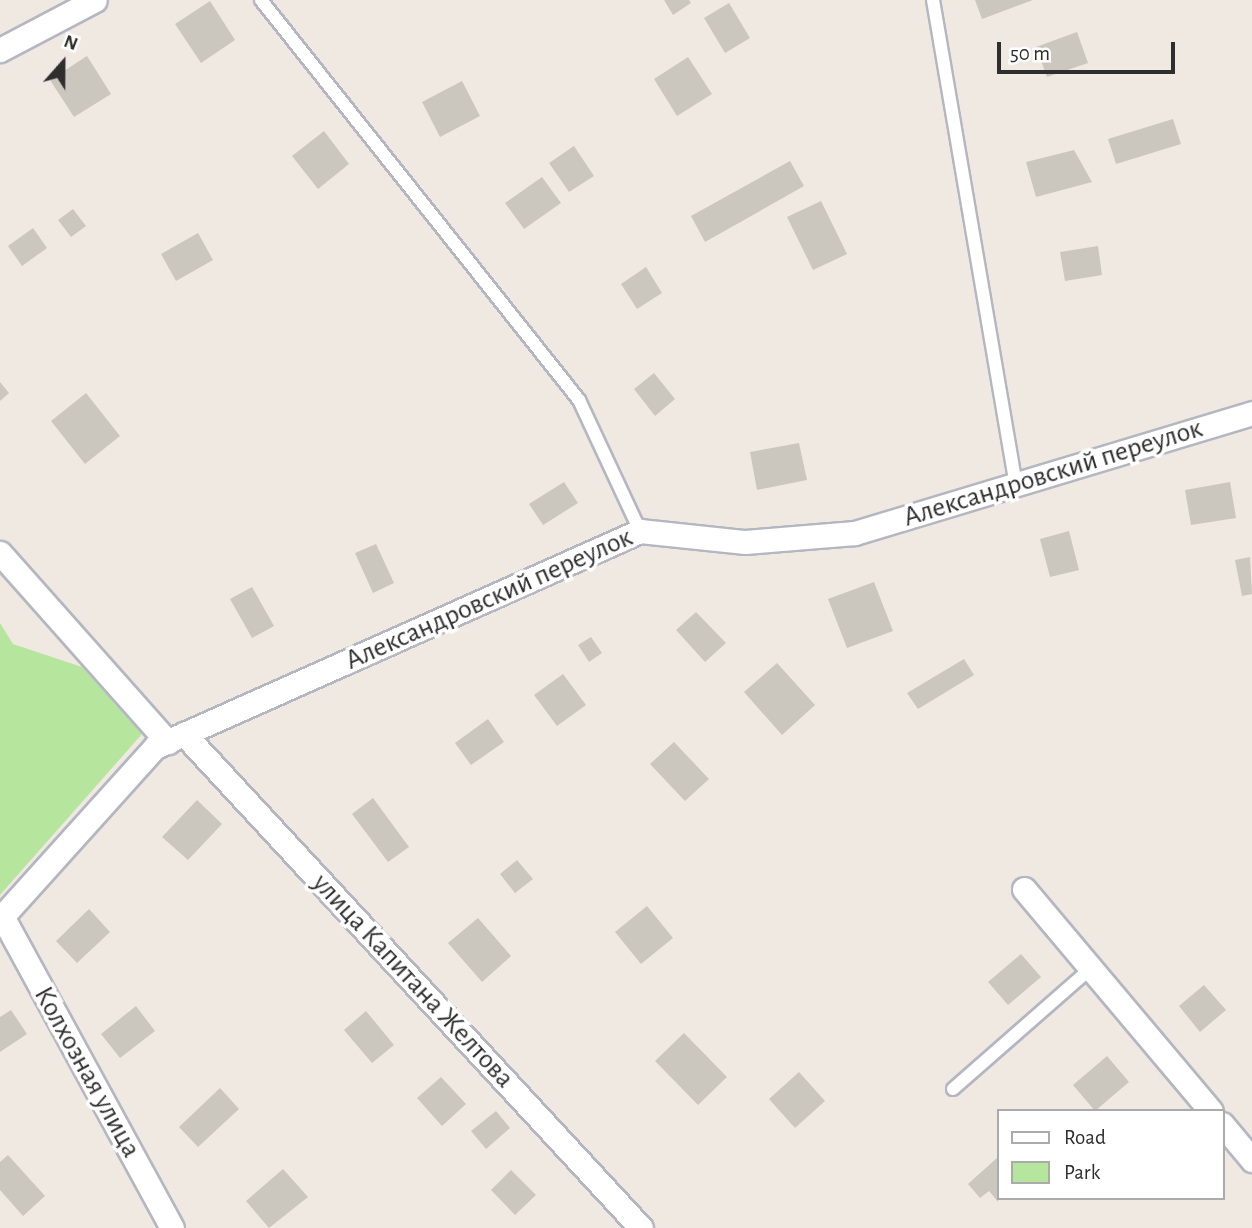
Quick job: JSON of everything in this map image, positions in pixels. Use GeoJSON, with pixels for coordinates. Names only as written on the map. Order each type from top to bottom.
{"type":"FeatureCollection","features":[{"type":"Feature","properties":{"kind":"street"},"geometry":{"type":"LineString","coordinates":[[0,50],[95,0]]}},
{"type":"Feature","properties":{"kind":"street","name":"Александровский переулок"},"geometry":{"type":"LineString","coordinates":[[1,917],[155,747],[640,531],[745,542],[855,533],[1252,413]]}},
{"type":"Feature","properties":{"kind":"street","name":"улица Капитана Желтова"},"geometry":{"type":"LineString","coordinates":[[0,553],[640,1228]]}},
{"type":"Feature","properties":{"kind":"street"},"geometry":{"type":"LineString","coordinates":[[1024,890],[1209,1109]]}},
{"type":"Feature","properties":{"kind":"street","name":"Колхозная улица"},"geometry":{"type":"LineString","coordinates":[[1,917],[172,1228]]}},
{"type":"Feature","properties":{"kind":"street"},"geometry":{"type":"LineString","coordinates":[[1224,1126],[1252,1160]]}},
{"type":"Feature","properties":{"kind":"lane"},"geometry":{"type":"LineString","coordinates":[[261,0],[579,400],[640,531]]}},
{"type":"Feature","properties":{"kind":"lane"},"geometry":{"type":"LineString","coordinates":[[933,0],[1016,485]]}},
{"type":"Feature","properties":{"kind":"lane"},"geometry":{"type":"LineString","coordinates":[[953,1089],[1091,968]]}},
{"type":"Feature","properties":{"kind":"green space"},"geometry":{"type":"Polygon","coordinates":[[[0,623],[13,644],[82,667],[142,734],[0,895],[0,623]]]}},
{"type":"Feature","properties":{"kind":"building"},"geometry":{"type":"Polygon","coordinates":[[[664,0],[689,0],[691,3],[673,15],[664,0]]]}},
{"type":"Feature","properties":{"kind":"building"},"geometry":{"type":"Polygon","coordinates":[[[975,0],[1033,0],[982,19],[975,0]]]}},
{"type":"Feature","properties":{"kind":"building"},"geometry":{"type":"Polygon","coordinates":[[[210,1],[235,40],[201,63],[175,24],[210,1]]]}},
{"type":"Feature","properties":{"kind":"building"},"geometry":{"type":"Polygon","coordinates":[[[729,3],[750,38],[725,53],[704,18],[729,3]]]}},
{"type":"Feature","properties":{"kind":"building"},"geometry":{"type":"Polygon","coordinates":[[[1077,32],[1088,63],[1047,77],[1036,47],[1077,32]]]}},
{"type":"Feature","properties":{"kind":"building"},"geometry":{"type":"Polygon","coordinates":[[[87,56],[111,94],[74,117],[50,80],[87,56]]]}},
{"type":"Feature","properties":{"kind":"building"},"geometry":{"type":"Polygon","coordinates":[[[688,57],[712,94],[677,116],[654,79],[688,57]]]}},
{"type":"Feature","properties":{"kind":"building"},"geometry":{"type":"Polygon","coordinates":[[[462,81],[480,116],[440,137],[422,102],[462,81]]]}},
{"type":"Feature","properties":{"kind":"building"},"geometry":{"type":"Polygon","coordinates":[[[1173,119],[1181,144],[1116,164],[1108,139],[1173,119]]]}},
{"type":"Feature","properties":{"kind":"building"},"geometry":{"type":"Polygon","coordinates":[[[324,131],[349,164],[318,189],[292,156],[324,131]]]}},
{"type":"Feature","properties":{"kind":"building"},"geometry":{"type":"Polygon","coordinates":[[[574,146],[594,176],[569,192],[549,163],[574,146]]]}},
{"type":"Feature","properties":{"kind":"building"},"geometry":{"type":"Polygon","coordinates":[[[1074,150],[1092,182],[1036,197],[1026,162],[1074,150]]]}},
{"type":"Feature","properties":{"kind":"building"},"geometry":{"type":"Polygon","coordinates":[[[790,161],[804,186],[705,242],[691,216],[790,161]]]}},
{"type":"Feature","properties":{"kind":"building"},"geometry":{"type":"Polygon","coordinates":[[[542,177],[561,203],[524,229],[505,203],[542,177]]]}},
{"type":"Feature","properties":{"kind":"building"},"geometry":{"type":"Polygon","coordinates":[[[821,201],[847,254],[813,270],[787,217],[821,201]]]}},
{"type":"Feature","properties":{"kind":"building"},"geometry":{"type":"Polygon","coordinates":[[[73,209],[86,226],[71,237],[58,220],[73,209]]]}},
{"type":"Feature","properties":{"kind":"building"},"geometry":{"type":"Polygon","coordinates":[[[33,228],[47,248],[22,266],[8,246],[33,228]]]}},
{"type":"Feature","properties":{"kind":"building"},"geometry":{"type":"Polygon","coordinates":[[[198,233],[213,260],[176,281],[161,254],[198,233]]]}},
{"type":"Feature","properties":{"kind":"building"},"geometry":{"type":"Polygon","coordinates":[[[1098,246],[1102,275],[1065,281],[1060,252],[1098,246]]]}},
{"type":"Feature","properties":{"kind":"building"},"geometry":{"type":"Polygon","coordinates":[[[646,267],[662,293],[637,309],[621,284],[646,267]]]}},
{"type":"Feature","properties":{"kind":"building"},"geometry":{"type":"Polygon","coordinates":[[[654,373],[675,399],[655,416],[634,389],[654,373]]]}},
{"type":"Feature","properties":{"kind":"building"},"geometry":{"type":"Polygon","coordinates":[[[0,382],[9,393],[0,401],[0,382]]]}},
{"type":"Feature","properties":{"kind":"building"},"geometry":{"type":"Polygon","coordinates":[[[86,393],[120,436],[85,464],[51,421],[86,393]]]}},
{"type":"Feature","properties":{"kind":"building"},"geometry":{"type":"Polygon","coordinates":[[[799,443],[807,480],[757,490],[750,452],[799,443]]]}},
{"type":"Feature","properties":{"kind":"building"},"geometry":{"type":"Polygon","coordinates":[[[564,482],[578,503],[543,525],[529,504],[564,482]]]}},
{"type":"Feature","properties":{"kind":"building"},"geometry":{"type":"Polygon","coordinates":[[[1230,482],[1236,518],[1191,525],[1185,490],[1230,482]]]}},
{"type":"Feature","properties":{"kind":"building"},"geometry":{"type":"Polygon","coordinates":[[[1069,531],[1079,570],[1050,577],[1040,539],[1069,531]]]}},
{"type":"Feature","properties":{"kind":"building"},"geometry":{"type":"Polygon","coordinates":[[[376,544],[394,583],[373,593],[355,553],[376,544]]]}},
{"type":"Feature","properties":{"kind":"building"},"geometry":{"type":"Polygon","coordinates":[[[1250,557],[1252,594],[1242,596],[1235,560],[1250,557]]]}},
{"type":"Feature","properties":{"kind":"building"},"geometry":{"type":"Polygon","coordinates":[[[874,582],[893,631],[847,648],[828,599],[874,582]]]}},
{"type":"Feature","properties":{"kind":"building"},"geometry":{"type":"Polygon","coordinates":[[[252,587],[274,626],[252,638],[230,599],[252,587]]]}},
{"type":"Feature","properties":{"kind":"building"},"geometry":{"type":"Polygon","coordinates":[[[696,612],[726,643],[705,662],[676,630],[696,612]]]}},
{"type":"Feature","properties":{"kind":"building"},"geometry":{"type":"Polygon","coordinates":[[[591,637],[602,653],[589,662],[578,645],[591,637]]]}},
{"type":"Feature","properties":{"kind":"building"},"geometry":{"type":"Polygon","coordinates":[[[964,659],[974,675],[918,709],[907,693],[964,659]]]}},
{"type":"Feature","properties":{"kind":"building"},"geometry":{"type":"Polygon","coordinates":[[[777,663],[815,705],[782,735],[744,692],[777,663]]]}},
{"type":"Feature","properties":{"kind":"building"},"geometry":{"type":"Polygon","coordinates":[[[563,674],[586,705],[557,726],[534,695],[563,674]]]}},
{"type":"Feature","properties":{"kind":"building"},"geometry":{"type":"Polygon","coordinates":[[[488,719],[504,742],[471,765],[455,743],[488,719]]]}},
{"type":"Feature","properties":{"kind":"building"},"geometry":{"type":"Polygon","coordinates":[[[674,742],[709,779],[685,801],[650,764],[674,742]]]}},
{"type":"Feature","properties":{"kind":"building"},"geometry":{"type":"Polygon","coordinates":[[[373,798],[409,847],[388,862],[352,814],[373,798]]]}},
{"type":"Feature","properties":{"kind":"building"},"geometry":{"type":"Polygon","coordinates":[[[197,800],[222,824],[188,860],[162,837],[197,800]]]}},
{"type":"Feature","properties":{"kind":"building"},"geometry":{"type":"Polygon","coordinates":[[[517,860],[533,879],[515,893],[500,874],[517,860]]]}},
{"type":"Feature","properties":{"kind":"building"},"geometry":{"type":"Polygon","coordinates":[[[647,906],[673,938],[641,964],[615,932],[647,906]]]}},
{"type":"Feature","properties":{"kind":"building"},"geometry":{"type":"Polygon","coordinates":[[[89,909],[110,932],[77,963],[56,941],[89,909]]]}},
{"type":"Feature","properties":{"kind":"building"},"geometry":{"type":"Polygon","coordinates":[[[478,918],[511,956],[482,982],[448,943],[478,918]]]}},
{"type":"Feature","properties":{"kind":"building"},"geometry":{"type":"Polygon","coordinates":[[[1021,954],[1041,977],[1008,1005],[988,982],[1021,954]]]}},
{"type":"Feature","properties":{"kind":"building"},"geometry":{"type":"Polygon","coordinates":[[[1204,985],[1226,1010],[1200,1032],[1179,1006],[1204,985]]]}},
{"type":"Feature","properties":{"kind":"building"},"geometry":{"type":"Polygon","coordinates":[[[136,1006],[155,1031],[120,1058],[101,1034],[136,1006]]]}},
{"type":"Feature","properties":{"kind":"building"},"geometry":{"type":"Polygon","coordinates":[[[11,1010],[27,1034],[0,1052],[0,1017],[11,1010]]]}},
{"type":"Feature","properties":{"kind":"building"},"geometry":{"type":"Polygon","coordinates":[[[366,1011],[394,1045],[372,1063],[344,1030],[366,1011]]]}},
{"type":"Feature","properties":{"kind":"building"},"geometry":{"type":"Polygon","coordinates":[[[684,1033],[727,1077],[698,1105],[655,1061],[684,1033]]]}},
{"type":"Feature","properties":{"kind":"building"},"geometry":{"type":"Polygon","coordinates":[[[1107,1056],[1129,1082],[1097,1109],[1093,1109],[1073,1085],[1107,1056]]]}},
{"type":"Feature","properties":{"kind":"building"},"geometry":{"type":"Polygon","coordinates":[[[799,1072],[825,1101],[795,1128],[769,1099],[799,1072]]]}},
{"type":"Feature","properties":{"kind":"building"},"geometry":{"type":"Polygon","coordinates":[[[441,1077],[466,1104],[442,1126],[417,1098],[441,1077]]]}},
{"type":"Feature","properties":{"kind":"building"},"geometry":{"type":"Polygon","coordinates":[[[220,1088],[239,1109],[198,1147],[179,1127],[220,1088]]]}},
{"type":"Feature","properties":{"kind":"building"},"geometry":{"type":"Polygon","coordinates":[[[496,1111],[510,1128],[486,1149],[471,1131],[496,1111]]]}},
{"type":"Feature","properties":{"kind":"building"},"geometry":{"type":"Polygon","coordinates":[[[8,1155],[45,1196],[23,1216],[0,1190],[0,1162],[8,1155]]]}},
{"type":"Feature","properties":{"kind":"building"},"geometry":{"type":"Polygon","coordinates":[[[996,1159],[996,1200],[989,1191],[980,1198],[968,1184],[996,1159]]]}},
{"type":"Feature","properties":{"kind":"building"},"geometry":{"type":"Polygon","coordinates":[[[283,1169],[308,1197],[269,1228],[246,1201],[283,1169]]]}},
{"type":"Feature","properties":{"kind":"building"},"geometry":{"type":"Polygon","coordinates":[[[511,1170],[536,1195],[515,1215],[491,1190],[511,1170]]]}}]}
